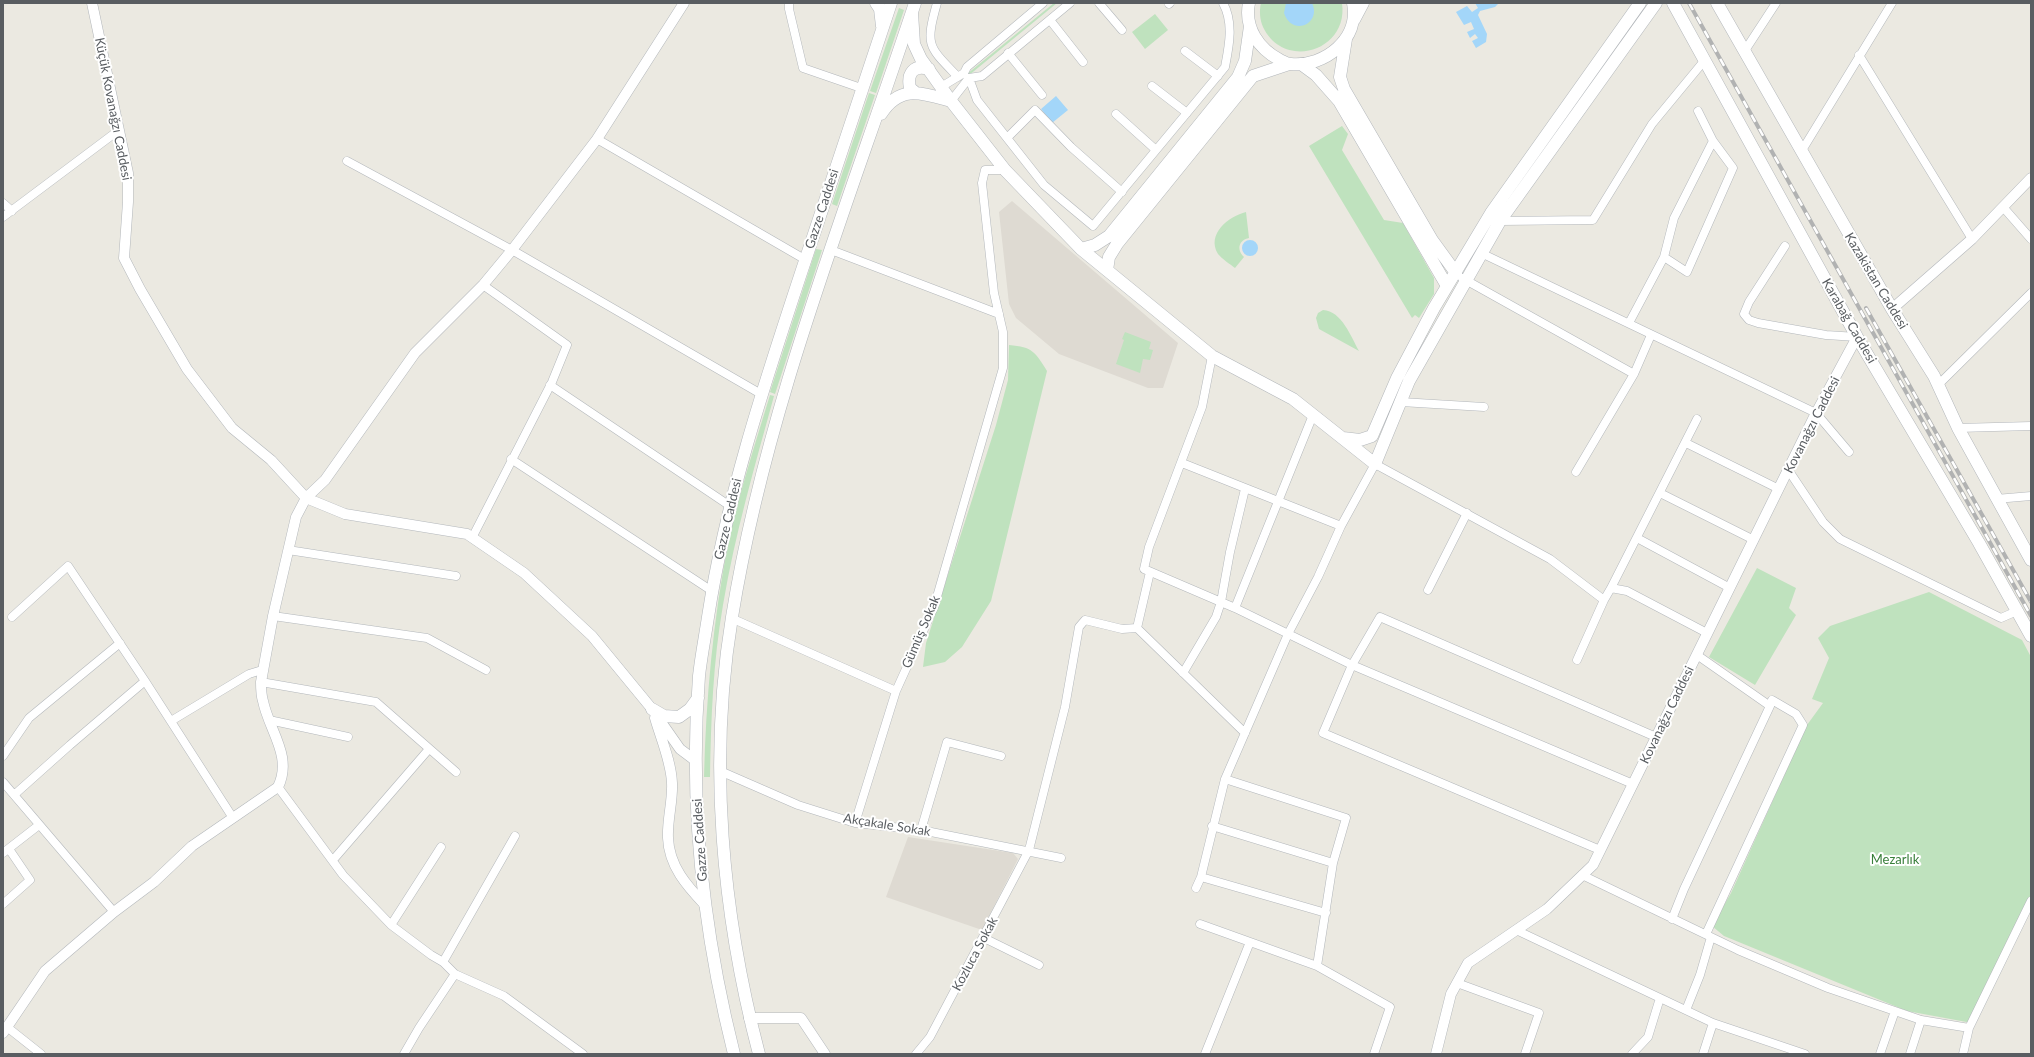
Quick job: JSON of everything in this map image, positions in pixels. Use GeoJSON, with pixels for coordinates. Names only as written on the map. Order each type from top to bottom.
{"type":"FeatureCollection","features":[{"type":"Feature","properties":{"kind":"main road"},"geometry":{"type":"LineString","coordinates":[[876,3],[880,9],[882,31]]}},
{"type":"Feature","properties":{"kind":"main road","name":"Gazze Caddesi"},"geometry":{"type":"LineString","coordinates":[[734,1054],[720,996],[705,905],[698,833],[696,761],[698,698],[712,591],[730,506],[761,394],[861,88],[891,3]]}},
{"type":"Feature","properties":{"kind":"main road"},"geometry":{"type":"LineString","coordinates":[[1081,249],[1095,245],[1109,236],[1238,77],[1245,61],[1250,26],[1248,9],[1249,3]]}},
{"type":"Feature","properties":{"kind":"main road"},"geometry":{"type":"LineString","coordinates":[[1353,3],[1353,23]]}},
{"type":"Feature","properties":{"kind":"main road"},"geometry":{"type":"LineString","coordinates":[[1363,3],[1346,39],[1340,77],[1344,89],[1432,240],[1456,273]]}},
{"type":"Feature","properties":{"kind":"main road"},"geometry":{"type":"LineString","coordinates":[[1342,437],[1360,440],[1372,436],[1397,378],[1447,286],[1491,213],[1640,3]]}},
{"type":"Feature","properties":{"kind":"main road"},"geometry":{"type":"LineString","coordinates":[[913,8],[914,44],[921,59],[951,101],[1005,170],[1081,249],[1212,356],[1293,399],[1375,464],[1409,381],[1500,221],[1656,3]]}},
{"type":"Feature","properties":{"kind":"main road","name":"Karabağ Caddesi"},"geometry":{"type":"LineString","coordinates":[[1673,3],[1857,337],[2031,636]]}},
{"type":"Feature","properties":{"kind":"main road","name":"Kazakistan Caddesi"},"geometry":{"type":"LineString","coordinates":[[1717,3],[1892,309],[1938,384],[1958,428],[2031,560]]}},
{"type":"Feature","properties":{"kind":"main road","name":"Gazze Caddesi"},"geometry":{"type":"LineString","coordinates":[[758,1054],[749,1018],[731,924],[724,848],[720,771],[724,687],[731,618],[751,515],[780,405],[913,8]]}},
{"type":"Feature","properties":{"kind":"main road"},"geometry":{"type":"LineString","coordinates":[[1250,26],[1257,42],[1269,54],[1295,64],[1316,75],[1339,101],[1447,286]]}},
{"type":"Feature","properties":{"kind":"main road"},"geometry":{"type":"LineString","coordinates":[[1107,270],[1109,257],[1117,244],[1253,76],[1295,64],[1319,61],[1334,53],[1346,39]]}},
{"type":"Feature","properties":{"kind":"main road"},"geometry":{"type":"LineString","coordinates":[[916,93],[910,88],[908,77],[911,72],[918,68],[929,69]]}},
{"type":"Feature","properties":{"kind":"main road"},"geometry":{"type":"LineString","coordinates":[[869,140],[888,103],[900,95],[916,93],[951,101]]}},
{"type":"Feature","properties":{"kind":"main road"},"geometry":{"type":"LineString","coordinates":[[1372,436],[1384,443]]}},
{"type":"Feature","properties":{"kind":"main road"},"geometry":{"type":"LineString","coordinates":[[652,709],[664,716],[679,717],[690,710],[698,698]]}},
{"type":"Feature","properties":{"kind":"street","name":"Küçük Kovanağzı Caddesi"},"geometry":{"type":"LineString","coordinates":[[92,3],[128,173],[128,202],[124,258],[140,289],[187,369],[232,428],[271,460],[306,498],[345,514],[467,534],[524,573],[592,636],[652,709],[680,749],[696,761]]}},
{"type":"Feature","properties":{"kind":"street"},"geometry":{"type":"LineString","coordinates":[[40,1054],[5,1030],[45,971],[114,912],[154,882],[192,846],[278,788],[283,778],[284,765],[262,700],[261,682],[273,616],[296,517],[306,498],[325,480],[415,354],[483,285],[512,250],[597,138],[684,3]]}},
{"type":"Feature","properties":{"kind":"street"},"geometry":{"type":"LineString","coordinates":[[789,3],[803,68],[861,88]]}},
{"type":"Feature","properties":{"kind":"street"},"geometry":{"type":"LineString","coordinates":[[937,3],[930,29],[931,46],[958,77]]}},
{"type":"Feature","properties":{"kind":"street"},"geometry":{"type":"LineString","coordinates":[[941,87],[958,77],[1043,3]]}},
{"type":"Feature","properties":{"kind":"street"},"geometry":{"type":"LineString","coordinates":[[951,101],[969,78],[982,76],[1070,3]]}},
{"type":"Feature","properties":{"kind":"street"},"geometry":{"type":"LineString","coordinates":[[1099,3],[1122,30]]}},
{"type":"Feature","properties":{"kind":"street"},"geometry":{"type":"LineString","coordinates":[[969,78],[977,100],[1044,185],[1093,226],[1225,67],[1230,40],[1229,13],[1223,3]]}},
{"type":"Feature","properties":{"kind":"street"},"geometry":{"type":"LineString","coordinates":[[1744,52],[1776,3]]}},
{"type":"Feature","properties":{"kind":"street"},"geometry":{"type":"LineString","coordinates":[[1801,152],[1892,3]]}},
{"type":"Feature","properties":{"kind":"street"},"geometry":{"type":"LineString","coordinates":[[1050,20],[1083,62]]}},
{"type":"Feature","properties":{"kind":"street"},"geometry":{"type":"LineString","coordinates":[[1185,51],[1218,76]]}},
{"type":"Feature","properties":{"kind":"street"},"geometry":{"type":"LineString","coordinates":[[1008,53],[1042,95]]}},
{"type":"Feature","properties":{"kind":"street"},"geometry":{"type":"LineString","coordinates":[[1859,55],[1972,239]]}},
{"type":"Feature","properties":{"kind":"street"},"geometry":{"type":"LineString","coordinates":[[1500,221],[1593,220],[1652,124],[1704,61]]}},
{"type":"Feature","properties":{"kind":"street"},"geometry":{"type":"LineString","coordinates":[[1152,86],[1187,113]]}},
{"type":"Feature","properties":{"kind":"street"},"geometry":{"type":"LineString","coordinates":[[1007,138],[1035,110],[1071,147],[1122,192]]}},
{"type":"Feature","properties":{"kind":"street"},"geometry":{"type":"LineString","coordinates":[[1664,257],[1687,272],[1733,168],[1713,141],[1698,111]]}},
{"type":"Feature","properties":{"kind":"street"},"geometry":{"type":"LineString","coordinates":[[1116,114],[1156,150]]}},
{"type":"Feature","properties":{"kind":"street"},"geometry":{"type":"LineString","coordinates":[[3,218],[119,130]]}},
{"type":"Feature","properties":{"kind":"street"},"geometry":{"type":"LineString","coordinates":[[597,138],[806,260]]}},
{"type":"Feature","properties":{"kind":"street"},"geometry":{"type":"LineString","coordinates":[[1629,323],[1664,257],[1674,218],[1713,141]]}},
{"type":"Feature","properties":{"kind":"street"},"geometry":{"type":"LineString","coordinates":[[347,161],[512,250],[761,394]]}},
{"type":"Feature","properties":{"kind":"street","name":"Gümüş Sokak"},"geometry":{"type":"LineString","coordinates":[[856,823],[896,691],[934,607],[984,439],[1003,368],[1004,349],[999,314],[994,293],[982,182],[985,170],[1005,170]]}},
{"type":"Feature","properties":{"kind":"street"},"geometry":{"type":"LineString","coordinates":[[1892,309],[1919,287],[1972,239],[2031,178]]}},
{"type":"Feature","properties":{"kind":"street"},"geometry":{"type":"LineString","coordinates":[[3,203],[12,211]]}},
{"type":"Feature","properties":{"kind":"street"},"geometry":{"type":"LineString","coordinates":[[2003,207],[2031,239]]}},
{"type":"Feature","properties":{"kind":"street"},"geometry":{"type":"LineString","coordinates":[[1785,246],[1749,302],[1744,314],[1749,320],[1758,323],[1826,335],[1857,337]]}},
{"type":"Feature","properties":{"kind":"street"},"geometry":{"type":"LineString","coordinates":[[831,250],[999,314]]}},
{"type":"Feature","properties":{"kind":"street"},"geometry":{"type":"LineString","coordinates":[[1481,253],[1816,413],[1849,452]]}},
{"type":"Feature","properties":{"kind":"street"},"geometry":{"type":"LineString","coordinates":[[1456,273],[1466,282],[1634,374]]}},
{"type":"Feature","properties":{"kind":"street"},"geometry":{"type":"LineString","coordinates":[[472,538],[550,385],[567,345],[483,285]]}},
{"type":"Feature","properties":{"kind":"street"},"geometry":{"type":"LineString","coordinates":[[1938,384],[2031,293]]}},
{"type":"Feature","properties":{"kind":"street"},"geometry":{"type":"LineString","coordinates":[[1576,472],[1634,374],[1651,335]]}},
{"type":"Feature","properties":{"kind":"street","name":"Kovanağzı Caddesi"},"geometry":{"type":"LineString","coordinates":[[1436,1054],[1451,994],[1468,963],[1547,909],[1593,865],[1707,633],[1789,471],[1816,413],[1857,337]]}},
{"type":"Feature","properties":{"kind":"street"},"geometry":{"type":"LineString","coordinates":[[1212,356],[1202,407],[1149,547],[1144,569],[1235,608],[1352,665],[1633,784]]}},
{"type":"Feature","properties":{"kind":"street"},"geometry":{"type":"LineString","coordinates":[[550,385],[730,506]]}},
{"type":"Feature","properties":{"kind":"street"},"geometry":{"type":"LineString","coordinates":[[1401,402],[1484,407]]}},
{"type":"Feature","properties":{"kind":"street"},"geometry":{"type":"LineString","coordinates":[[1235,608],[1313,415]]}},
{"type":"Feature","properties":{"kind":"street"},"geometry":{"type":"LineString","coordinates":[[1577,660],[1604,600],[1697,419]]}},
{"type":"Feature","properties":{"kind":"street"},"geometry":{"type":"LineString","coordinates":[[1958,428],[2031,426]]}},
{"type":"Feature","properties":{"kind":"street"},"geometry":{"type":"LineString","coordinates":[[1686,443],[1779,489]]}},
{"type":"Feature","properties":{"kind":"street"},"geometry":{"type":"LineString","coordinates":[[511,459],[712,591]]}},
{"type":"Feature","properties":{"kind":"street"},"geometry":{"type":"LineString","coordinates":[[1182,463],[1277,502],[1341,526]]}},
{"type":"Feature","properties":{"kind":"street"},"geometry":{"type":"LineString","coordinates":[[1196,888],[1201,877],[1224,779],[1288,634],[1341,526],[1375,464],[1550,559],[1604,600]]}},
{"type":"Feature","properties":{"kind":"street"},"geometry":{"type":"LineString","coordinates":[[1789,471],[1823,522],[1840,539],[2001,618],[2017,611]]}},
{"type":"Feature","properties":{"kind":"street"},"geometry":{"type":"LineString","coordinates":[[1183,673],[1216,617],[1221,602],[1230,552],[1245,489]]}},
{"type":"Feature","properties":{"kind":"street"},"geometry":{"type":"LineString","coordinates":[[1660,493],[1754,540]]}},
{"type":"Feature","properties":{"kind":"street"},"geometry":{"type":"LineString","coordinates":[[1996,499],[2031,496]]}},
{"type":"Feature","properties":{"kind":"street"},"geometry":{"type":"LineString","coordinates":[[1428,590],[1467,513]]}},
{"type":"Feature","properties":{"kind":"street"},"geometry":{"type":"LineString","coordinates":[[1637,538],[1730,588]]}},
{"type":"Feature","properties":{"kind":"street"},"geometry":{"type":"LineString","coordinates":[[288,550],[456,576]]}},
{"type":"Feature","properties":{"kind":"street"},"geometry":{"type":"LineString","coordinates":[[12,617],[68,566],[145,681],[233,818]]}},
{"type":"Feature","properties":{"kind":"street"},"geometry":{"type":"LineString","coordinates":[[1150,572],[1136,628],[1245,733]]}},
{"type":"Feature","properties":{"kind":"street"},"geometry":{"type":"LineString","coordinates":[[1611,588],[1627,591],[1707,633]]}},
{"type":"Feature","properties":{"kind":"street"},"geometry":{"type":"LineString","coordinates":[[273,616],[427,638],[486,670]]}},
{"type":"Feature","properties":{"kind":"street"},"geometry":{"type":"LineString","coordinates":[[1600,850],[1323,733],[1352,665],[1380,617],[1656,737]]}},
{"type":"Feature","properties":{"kind":"street"},"geometry":{"type":"LineString","coordinates":[[731,618],[896,691]]}},
{"type":"Feature","properties":{"kind":"street","name":"Kozluca Sokak"},"geometry":{"type":"LineString","coordinates":[[916,1054],[930,1037],[984,938],[1029,850],[1065,707],[1079,627],[1085,620],[1122,629],[1136,628]]}},
{"type":"Feature","properties":{"kind":"street"},"geometry":{"type":"LineString","coordinates":[[3,756],[29,718],[120,643]]}},
{"type":"Feature","properties":{"kind":"street"},"geometry":{"type":"LineString","coordinates":[[1697,654],[1770,706]]}},
{"type":"Feature","properties":{"kind":"street"},"geometry":{"type":"LineString","coordinates":[[171,721],[250,674],[262,670]]}},
{"type":"Feature","properties":{"kind":"street"},"geometry":{"type":"LineString","coordinates":[[14,795],[145,681]]}},
{"type":"Feature","properties":{"kind":"street"},"geometry":{"type":"LineString","coordinates":[[261,682],[376,702],[456,772]]}},
{"type":"Feature","properties":{"kind":"street"},"geometry":{"type":"LineString","coordinates":[[1672,919],[1684,889],[1772,700],[1796,714],[1804,725],[1708,936],[1700,975],[1686,1010]]}},
{"type":"Feature","properties":{"kind":"street","name":"Küçük Kovanağzı Caddesi"},"geometry":{"type":"LineString","coordinates":[[652,709],[668,761],[672,783],[668,839],[673,862],[682,880],[705,905]]}},
{"type":"Feature","properties":{"kind":"street"},"geometry":{"type":"LineString","coordinates":[[269,720],[348,737]]}},
{"type":"Feature","properties":{"kind":"street"},"geometry":{"type":"LineString","coordinates":[[921,830],[947,742],[1001,756]]}},
{"type":"Feature","properties":{"kind":"street"},"geometry":{"type":"LineString","coordinates":[[333,860],[429,749]]}},
{"type":"Feature","properties":{"kind":"street","name":"Akçakale Sokak"},"geometry":{"type":"LineString","coordinates":[[720,771],[798,805],[856,823],[921,830],[1029,850],[1060,858]]}},
{"type":"Feature","properties":{"kind":"street"},"geometry":{"type":"LineString","coordinates":[[1224,779],[1346,818],[1333,863],[1317,966]]}},
{"type":"Feature","properties":{"kind":"street"},"geometry":{"type":"LineString","coordinates":[[3,782],[114,912]]}},
{"type":"Feature","properties":{"kind":"street"},"geometry":{"type":"LineString","coordinates":[[278,788],[344,875],[391,925],[431,956],[443,962],[455,974],[504,996],[584,1054]]}},
{"type":"Feature","properties":{"kind":"street"},"geometry":{"type":"LineString","coordinates":[[3,904],[30,880],[6,851],[39,825]]}},
{"type":"Feature","properties":{"kind":"street"},"geometry":{"type":"LineString","coordinates":[[1212,826],[1333,863]]}},
{"type":"Feature","properties":{"kind":"street"},"geometry":{"type":"LineString","coordinates":[[443,962],[515,836]]}},
{"type":"Feature","properties":{"kind":"street"},"geometry":{"type":"LineString","coordinates":[[391,925],[441,847]]}},
{"type":"Feature","properties":{"kind":"street"},"geometry":{"type":"LineString","coordinates":[[1582,875],[1708,936],[1828,988],[1921,1020],[1969,1028]]}},
{"type":"Feature","properties":{"kind":"street"},"geometry":{"type":"LineString","coordinates":[[1201,877],[1326,913]]}},
{"type":"Feature","properties":{"kind":"street"},"geometry":{"type":"LineString","coordinates":[[1963,1054],[1969,1028],[2031,901]]}},
{"type":"Feature","properties":{"kind":"street"},"geometry":{"type":"LineString","coordinates":[[1200,924],[1317,966],[1390,1007],[1374,1054]]}},
{"type":"Feature","properties":{"kind":"street"},"geometry":{"type":"LineString","coordinates":[[1516,930],[1714,1023],[1805,1054]]}},
{"type":"Feature","properties":{"kind":"street"},"geometry":{"type":"LineString","coordinates":[[984,938],[1039,965]]}},
{"type":"Feature","properties":{"kind":"street"},"geometry":{"type":"LineString","coordinates":[[1206,1054],[1250,942]]}},
{"type":"Feature","properties":{"kind":"street"},"geometry":{"type":"LineString","coordinates":[[404,1054],[419,1028],[455,974]]}},
{"type":"Feature","properties":{"kind":"street"},"geometry":{"type":"LineString","coordinates":[[1457,983],[1539,1013],[1525,1054]]}},
{"type":"Feature","properties":{"kind":"street"},"geometry":{"type":"LineString","coordinates":[[1632,1054],[1648,1037],[1660,998]]}},
{"type":"Feature","properties":{"kind":"street"},"geometry":{"type":"LineString","coordinates":[[1880,1054],[1895,1011]]}},
{"type":"Feature","properties":{"kind":"street"},"geometry":{"type":"LineString","coordinates":[[749,1018],[801,1018],[825,1054]]}},
{"type":"Feature","properties":{"kind":"street"},"geometry":{"type":"LineString","coordinates":[[1910,1054],[1921,1020]]}},
{"type":"Feature","properties":{"kind":"street"},"geometry":{"type":"LineString","coordinates":[[1703,1054],[1714,1023]]}},
{"type":"Feature","properties":{"kind":"shaded area"},"geometry":{"type":"Polygon","coordinates":[[[1012,201],[1178,343],[1163,388],[1148,388],[1059,354],[1016,318],[1009,304],[999,212],[1012,201]]]}},
{"type":"Feature","properties":{"kind":"shaded area"},"geometry":{"type":"Polygon","coordinates":[[[908,837],[1013,853],[1018,859],[982,930],[886,897],[908,837]]]}},
{"type":"Feature","properties":{"kind":"green space"},"geometry":{"type":"Polygon","coordinates":[[[1054,3],[1057,3],[968,76],[967,74],[1054,3]]]}},
{"type":"Feature","properties":{"kind":"green space"},"geometry":{"type":"Polygon","coordinates":[[[1261,3],[1342,3],[1341,20],[1336,33],[1326,43],[1313,50],[1299,51],[1285,49],[1273,41],[1263,27],[1260,15],[1261,3]]]}},
{"type":"Feature","properties":{"kind":"green space"},"geometry":{"type":"Polygon","coordinates":[[[899,8],[904,10],[876,93],[870,91],[899,8]]]}},
{"type":"Feature","properties":{"kind":"green space"},"geometry":{"type":"Polygon","coordinates":[[[1155,14],[1168,30],[1145,49],[1132,32],[1155,14]]]}},
{"type":"Feature","properties":{"kind":"green space"},"geometry":{"type":"Polygon","coordinates":[[[869,93],[875,95],[837,206],[832,204],[869,93]]]}},
{"type":"Feature","properties":{"kind":"green space"},"geometry":{"type":"Polygon","coordinates":[[[1342,126],[1348,134],[1342,150],[1384,220],[1403,223],[1434,278],[1434,294],[1419,318],[1415,315],[1412,318],[1309,146],[1342,126]]]}},
{"type":"Feature","properties":{"kind":"green space"},"geometry":{"type":"Polygon","coordinates":[[[1246,212],[1249,238],[1243,241],[1240,245],[1240,251],[1244,257],[1235,268],[1218,254],[1215,247],[1215,240],[1221,227],[1233,217],[1246,212]]]}},
{"type":"Feature","properties":{"kind":"green space"},"geometry":{"type":"Polygon","coordinates":[[[816,249],[822,250],[775,394],[770,392],[816,249]]]}},
{"type":"Feature","properties":{"kind":"green space"},"geometry":{"type":"Polygon","coordinates":[[[1323,310],[1330,311],[1341,320],[1359,351],[1319,329],[1316,318],[1318,313],[1323,310]]]}},
{"type":"Feature","properties":{"kind":"green space"},"geometry":{"type":"Polygon","coordinates":[[[1125,332],[1151,342],[1149,349],[1153,350],[1150,360],[1143,359],[1140,373],[1116,364],[1124,340],[1122,339],[1125,332]]]}},
{"type":"Feature","properties":{"kind":"green space"},"geometry":{"type":"Polygon","coordinates":[[[1009,345],[1028,349],[1036,355],[1047,371],[991,601],[962,647],[945,662],[923,667],[926,643],[996,425],[1008,380],[1009,345]]]}},
{"type":"Feature","properties":{"kind":"green space"},"geometry":{"type":"Polygon","coordinates":[[[770,395],[774,396],[739,526],[723,605],[713,691],[710,777],[704,777],[706,718],[711,660],[718,602],[728,544],[737,507],[770,395]]]}},
{"type":"Feature","properties":{"kind":"green space"},"geometry":{"type":"Polygon","coordinates":[[[1757,568],[1796,588],[1789,608],[1796,615],[1755,685],[1709,657],[1757,568]]]}},
{"type":"Feature","properties":{"kind":"green space","name":"Mezarlık"},"geometry":{"type":"Polygon","coordinates":[[[1929,592],[2022,640],[2031,657],[2031,894],[1972,1023],[1907,1011],[1724,936],[1712,926],[1731,893],[1807,725],[1823,703],[1812,699],[1829,658],[1818,638],[1830,626],[1929,592]]]}},
{"type":"Feature","properties":{"kind":"water"},"geometry":{"type":"Polygon","coordinates":[[[1286,3],[1312,3],[1314,10],[1313,17],[1310,22],[1305,25],[1293,25],[1284,13],[1286,3]]]}},
{"type":"Feature","properties":{"kind":"water"},"geometry":{"type":"Polygon","coordinates":[[[1475,3],[1498,4],[1495,7],[1480,11],[1478,15],[1487,34],[1486,42],[1476,48],[1472,41],[1478,38],[1475,34],[1470,38],[1467,32],[1474,29],[1471,22],[1464,25],[1456,12],[1467,6],[1472,12],[1478,8],[1475,3]]]}},
{"type":"Feature","properties":{"kind":"water"},"geometry":{"type":"Polygon","coordinates":[[[1056,96],[1068,110],[1052,123],[1041,109],[1056,96]]]}},
{"type":"Feature","properties":{"kind":"water"},"geometry":{"type":"Polygon","coordinates":[[[1247,240],[1253,240],[1258,245],[1256,254],[1253,256],[1247,256],[1242,251],[1242,245],[1247,240]]]}},
{"type":"Feature","properties":{"kind":"railway"},"geometry":{"type":"LineString","coordinates":[[1689,3],[2031,616]]}},
{"type":"Feature","properties":{"kind":"railway"},"geometry":{"type":"LineString","coordinates":[[1866,308],[2031,602]]}}]}
